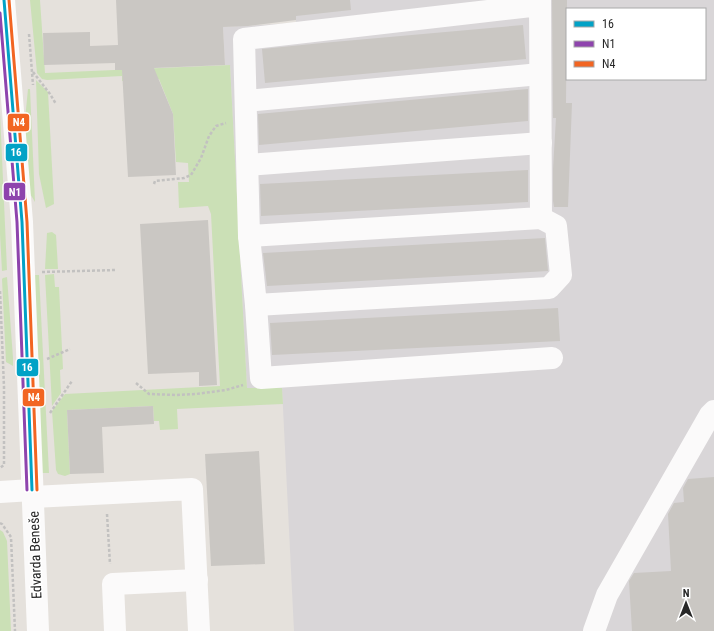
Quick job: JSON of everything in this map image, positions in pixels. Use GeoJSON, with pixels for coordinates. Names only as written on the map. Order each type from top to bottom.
{"type":"FeatureCollection","features":[{"type":"Feature","properties":{"kind":"street","name":"Edvarda Beneše"},"geometry":{"type":"LineString","coordinates":[[4,0],[22,222],[38,631]]}},
{"type":"Feature","properties":{"kind":"street"},"geometry":{"type":"LineString","coordinates":[[541,218],[540,3],[244,38],[249,236],[261,378],[552,358]]}},
{"type":"Feature","properties":{"kind":"street"},"geometry":{"type":"LineString","coordinates":[[246,110],[540,74]]}},
{"type":"Feature","properties":{"kind":"street"},"geometry":{"type":"LineString","coordinates":[[248,165],[541,143]]}},
{"type":"Feature","properties":{"kind":"street"},"geometry":{"type":"LineString","coordinates":[[249,236],[541,218],[556,226],[561,275],[549,288],[256,305]]}},
{"type":"Feature","properties":{"kind":"street"},"geometry":{"type":"LineString","coordinates":[[594,631],[607,595],[710,415],[714,411]]}},
{"type":"Feature","properties":{"kind":"street"},"geometry":{"type":"LineString","coordinates":[[0,492],[106,493],[192,489],[199,631]]}},
{"type":"Feature","properties":{"kind":"street"},"geometry":{"type":"LineString","coordinates":[[115,631],[113,584],[197,580]]}},
{"type":"Feature","properties":{"kind":"path"},"geometry":{"type":"LineString","coordinates":[[32,72],[56,104]]}},
{"type":"Feature","properties":{"kind":"path"},"geometry":{"type":"LineString","coordinates":[[154,184],[155,181],[184,178],[191,175],[203,153],[209,136],[216,126],[246,110]]}},
{"type":"Feature","properties":{"kind":"path"},"geometry":{"type":"LineString","coordinates":[[24,273],[116,270]]}},
{"type":"Feature","properties":{"kind":"path"},"geometry":{"type":"LineString","coordinates":[[0,291],[4,387],[4,465],[0,468]]}},
{"type":"Feature","properties":{"kind":"path"},"geometry":{"type":"LineString","coordinates":[[47,359],[70,349]]}},
{"type":"Feature","properties":{"kind":"path"},"geometry":{"type":"LineString","coordinates":[[136,383],[149,394],[196,394],[226,390],[261,378]]}},
{"type":"Feature","properties":{"kind":"path"},"geometry":{"type":"LineString","coordinates":[[50,413],[72,381]]}},
{"type":"Feature","properties":{"kind":"path"},"geometry":{"type":"LineString","coordinates":[[0,388],[4,387]]}},
{"type":"Feature","properties":{"kind":"path"},"geometry":{"type":"LineString","coordinates":[[106,493],[110,574],[113,584]]}},
{"type":"Feature","properties":{"kind":"path"},"geometry":{"type":"LineString","coordinates":[[0,523],[11,537],[15,631]]}},
{"type":"Feature","properties":{"kind":"shaded area"},"geometry":{"type":"Polygon","coordinates":[[[295,0],[714,0],[714,631],[294,631],[282,388],[247,388],[230,65],[225,65],[223,27],[296,23],[295,0]]]}},
{"type":"Feature","properties":{"kind":"green space"},"geometry":{"type":"Polygon","coordinates":[[[30,0],[40,0],[45,73],[230,65],[247,388],[282,388],[283,404],[177,409],[178,429],[160,430],[159,421],[154,421],[153,406],[67,410],[70,474],[65,476],[58,474],[56,470],[52,411],[65,394],[220,386],[211,214],[208,206],[179,208],[178,182],[189,182],[188,163],[176,162],[173,114],[159,79],[122,81],[122,76],[42,79],[37,73],[30,0]]]}},
{"type":"Feature","properties":{"kind":"green space"},"geometry":{"type":"Polygon","coordinates":[[[36,80],[48,92],[54,204],[46,208],[39,174],[36,80]]]}},
{"type":"Feature","properties":{"kind":"green space"},"geometry":{"type":"Polygon","coordinates":[[[28,89],[30,89],[35,202],[29,192],[24,130],[28,89]]]}},
{"type":"Feature","properties":{"kind":"green space"},"geometry":{"type":"Polygon","coordinates":[[[0,112],[7,270],[2,271],[0,234],[0,112]]]}},
{"type":"Feature","properties":{"kind":"green space"},"geometry":{"type":"Polygon","coordinates":[[[52,232],[56,235],[58,269],[45,269],[47,233],[52,232]]]}},
{"type":"Feature","properties":{"kind":"green space"},"geometry":{"type":"Polygon","coordinates":[[[54,274],[55,287],[59,287],[63,369],[60,370],[61,393],[52,406],[45,275],[54,274]]]}},
{"type":"Feature","properties":{"kind":"green space"},"geometry":{"type":"Polygon","coordinates":[[[32,275],[39,275],[49,473],[41,473],[32,275]]]}},
{"type":"Feature","properties":{"kind":"green space"},"geometry":{"type":"Polygon","coordinates":[[[7,277],[13,366],[6,362],[2,279],[7,277]]]}},
{"type":"Feature","properties":{"kind":"green space"},"geometry":{"type":"Polygon","coordinates":[[[0,530],[3,532],[7,541],[11,631],[0,631],[0,530]]]}},
{"type":"Feature","properties":{"kind":"building"},"geometry":{"type":"Polygon","coordinates":[[[116,0],[350,0],[351,10],[296,16],[296,20],[248,26],[223,27],[225,65],[154,68],[173,114],[176,175],[128,177],[122,70],[115,70],[115,63],[44,65],[43,33],[90,32],[90,46],[118,45],[116,0]]]}},
{"type":"Feature","properties":{"kind":"building"},"geometry":{"type":"Polygon","coordinates":[[[552,0],[567,0],[566,103],[572,103],[568,207],[554,207],[553,169],[556,118],[553,118],[552,0]]]}},
{"type":"Feature","properties":{"kind":"building"},"geometry":{"type":"Polygon","coordinates":[[[523,25],[526,59],[265,83],[262,49],[523,25]]]}},
{"type":"Feature","properties":{"kind":"building"},"geometry":{"type":"Polygon","coordinates":[[[528,89],[528,121],[259,145],[258,114],[528,89]]]}},
{"type":"Feature","properties":{"kind":"building"},"geometry":{"type":"Polygon","coordinates":[[[528,170],[528,202],[261,216],[260,184],[528,170]]]}},
{"type":"Feature","properties":{"kind":"building"},"geometry":{"type":"Polygon","coordinates":[[[208,220],[217,385],[199,386],[199,372],[148,374],[140,224],[208,220]]]}},
{"type":"Feature","properties":{"kind":"building"},"geometry":{"type":"Polygon","coordinates":[[[545,238],[548,271],[267,286],[263,253],[545,238]]]}},
{"type":"Feature","properties":{"kind":"building"},"geometry":{"type":"Polygon","coordinates":[[[558,308],[560,341],[272,355],[270,323],[558,308]]]}},
{"type":"Feature","properties":{"kind":"building"},"geometry":{"type":"Polygon","coordinates":[[[153,406],[154,424],[102,427],[104,473],[70,474],[67,410],[153,406]]]}},
{"type":"Feature","properties":{"kind":"building"},"geometry":{"type":"Polygon","coordinates":[[[259,451],[265,564],[211,566],[205,454],[259,451]]]}},
{"type":"Feature","properties":{"kind":"building"},"geometry":{"type":"Polygon","coordinates":[[[714,477],[714,631],[632,631],[629,581],[634,573],[671,571],[668,514],[674,503],[684,502],[683,488],[688,479],[714,477]]]}},
{"type":"Feature","properties":{"kind":"transit line","name":"16"},"geometry":{"type":"LineString","coordinates":[[4,0],[22,222],[32,490]]}},
{"type":"Feature","properties":{"kind":"transit line","name":"N4"},"geometry":{"type":"LineString","coordinates":[[9,0],[27,222],[37,490]]}},
{"type":"Feature","properties":{"kind":"transit line","name":"N1"},"geometry":{"type":"LineString","coordinates":[[0,13],[17,222],[27,490]]}}]}
